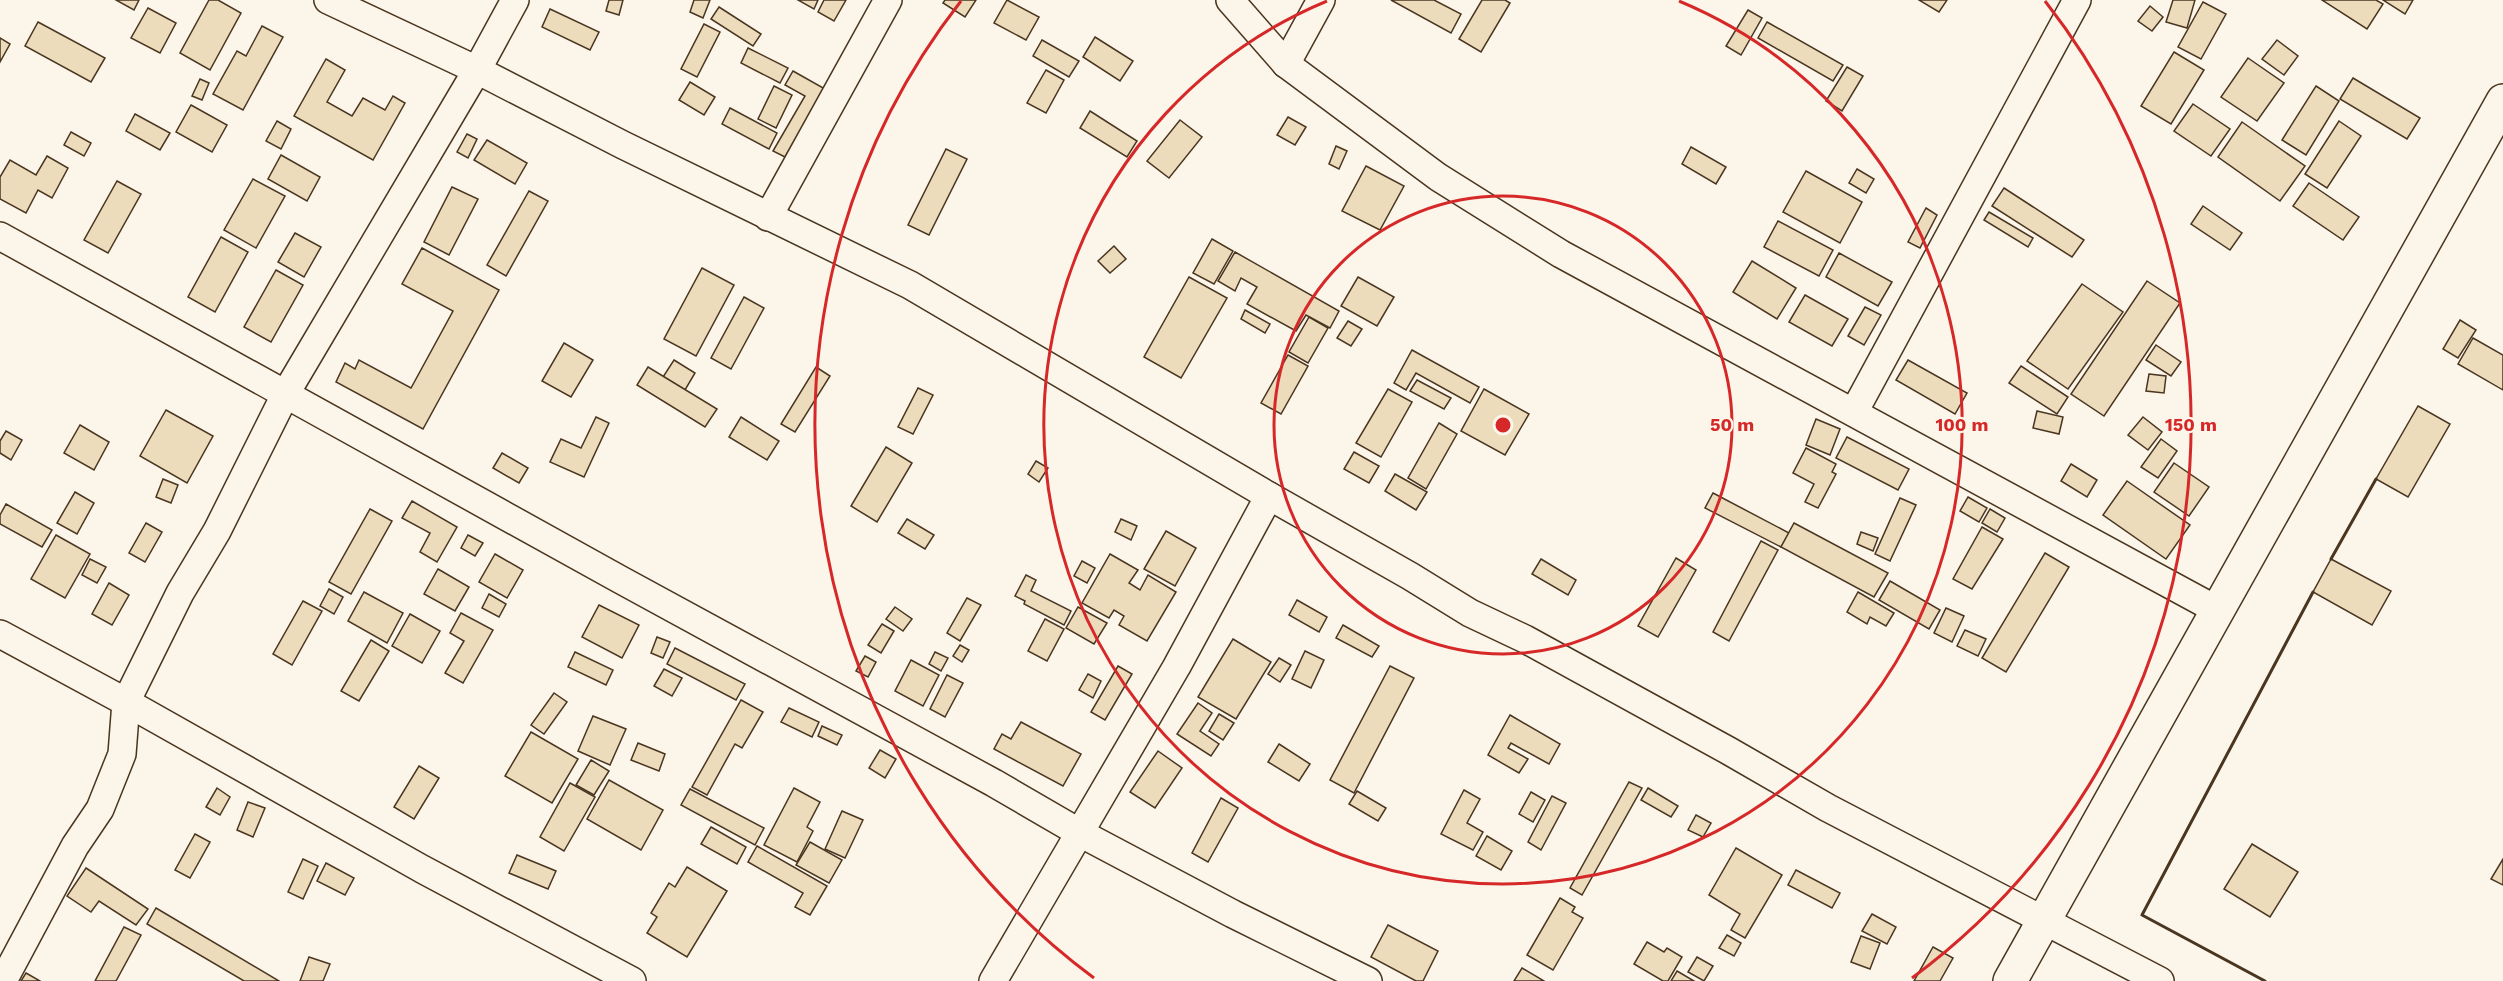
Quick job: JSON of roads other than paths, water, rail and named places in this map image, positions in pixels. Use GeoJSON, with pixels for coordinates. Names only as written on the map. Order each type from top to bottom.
{"type":"FeatureCollection","features":[{"type":"Feature","properties":{"kind":"street"},"geometry":{"type":"LineString","coordinates":[[328,0],[477,70],[768,217],[910,285],[1410,576],[1470,614],[1525,639],[1828,808],[2160,981]]}},
{"type":"Feature","properties":{"kind":"street"},"geometry":{"type":"LineString","coordinates":[[3,981],[75,846],[100,809],[122,754],[126,702],[180,593],[216,531],[286,393],[477,70],[515,0]]}},
{"type":"Feature","properties":{"kind":"street"},"geometry":{"type":"LineString","coordinates":[[768,217],[888,0]]}},
{"type":"Feature","properties":{"kind":"street"},"geometry":{"type":"LineString","coordinates":[[1230,0],[1286,64],[1438,177],[1561,254],[2217,610]]}},
{"type":"Feature","properties":{"kind":"street"},"geometry":{"type":"LineString","coordinates":[[1286,64],[1322,0]]}},
{"type":"Feature","properties":{"kind":"street"},"geometry":{"type":"LineString","coordinates":[[1854,412],[2077,0]]}},
{"type":"Feature","properties":{"kind":"street"},"geometry":{"type":"LineString","coordinates":[[2010,981],[2503,101]]}},
{"type":"Feature","properties":{"kind":"street"},"geometry":{"type":"LineString","coordinates":[[0,236],[651,597],[994,783],[1080,833],[1233,914],[1368,981]]}},
{"type":"Feature","properties":{"kind":"street"},"geometry":{"type":"LineString","coordinates":[[993,981],[1177,666],[1269,496]]}},
{"type":"Feature","properties":{"kind":"street"},"geometry":{"type":"LineString","coordinates":[[0,634],[126,702],[422,869],[632,981]]}}]}
